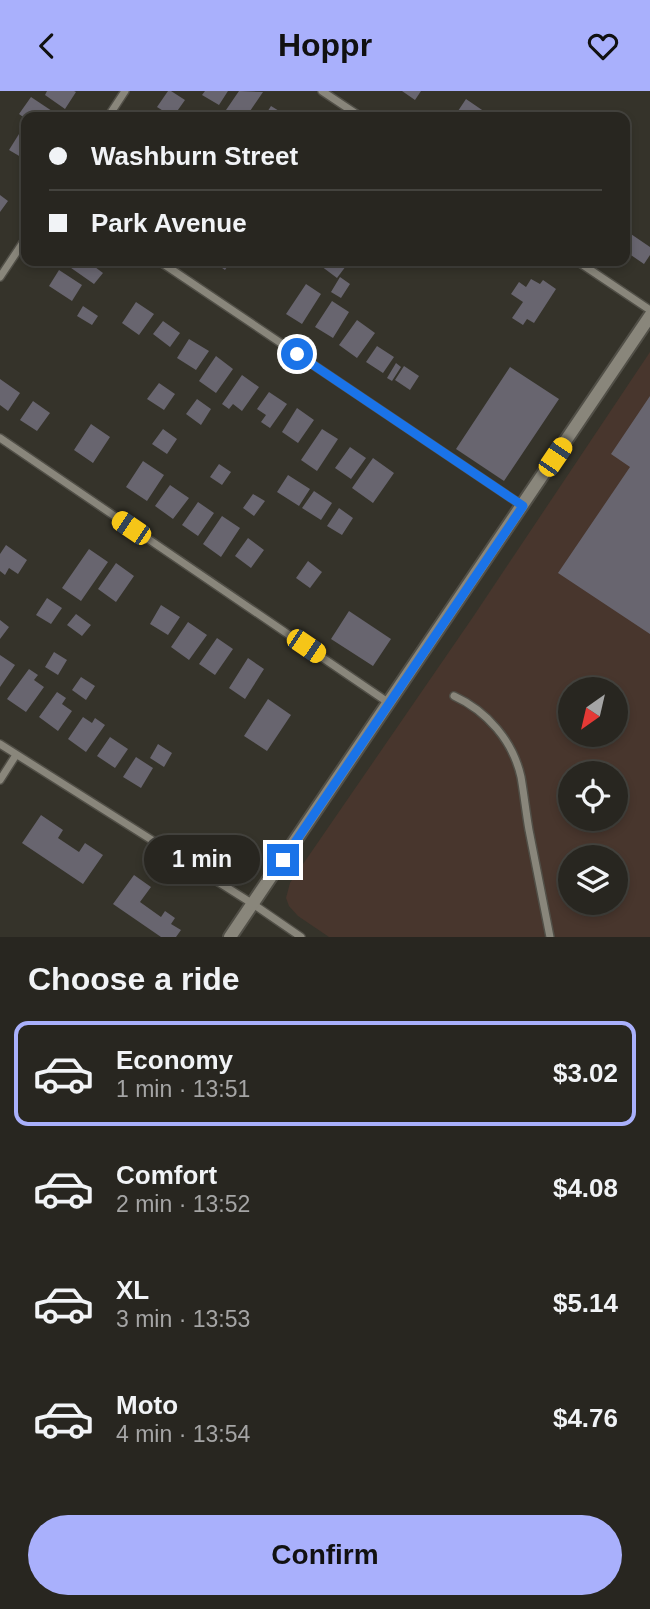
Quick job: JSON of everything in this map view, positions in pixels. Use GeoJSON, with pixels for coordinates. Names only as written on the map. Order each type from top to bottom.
{"type":"FeatureCollection","features":[{"type":"Feature","properties":{"kind":"street"},"geometry":{"type":"LineString","coordinates":[[111,112],[125,91]]}},
{"type":"Feature","properties":{"kind":"street"},"geometry":{"type":"LineString","coordinates":[[322,91],[354,112]]}},
{"type":"Feature","properties":{"kind":"street"},"geometry":{"type":"LineString","coordinates":[[0,277],[21,246]]}},
{"type":"Feature","properties":{"kind":"street"},"geometry":{"type":"LineString","coordinates":[[166,266],[523,506]]}},
{"type":"Feature","properties":{"kind":"street"},"geometry":{"type":"LineString","coordinates":[[584,266],[650,310]]}},
{"type":"Feature","properties":{"kind":"street"},"geometry":{"type":"LineString","coordinates":[[230,937],[650,316]]}},
{"type":"Feature","properties":{"kind":"street"},"geometry":{"type":"LineString","coordinates":[[0,439],[389,703]]}},
{"type":"Feature","properties":{"kind":"street"},"geometry":{"type":"LineString","coordinates":[[454,696],[479,711],[495,726],[514,757],[521,777],[550,937]]}},
{"type":"Feature","properties":{"kind":"street"},"geometry":{"type":"LineString","coordinates":[[0,744],[301,937]]}},
{"type":"Feature","properties":{"kind":"street"},"geometry":{"type":"LineString","coordinates":[[0,780],[16,755]]}},
{"type":"Feature","properties":{"kind":"shaded area"},"geometry":{"type":"Polygon","coordinates":[[[650,352],[650,937],[329,937],[298,916],[289,906],[286,898],[290,883],[473,617],[650,352]]]}},
{"type":"Feature","properties":{"kind":"building"},"geometry":{"type":"Polygon","coordinates":[[[47,91],[76,92],[65,109],[45,95],[47,91]]]}},
{"type":"Feature","properties":{"kind":"building"},"geometry":{"type":"Polygon","coordinates":[[[168,91],[185,100],[177,112],[165,112],[157,107],[168,91]]]}},
{"type":"Feature","properties":{"kind":"building"},"geometry":{"type":"Polygon","coordinates":[[[205,91],[228,91],[219,105],[202,95],[205,91]]]}},
{"type":"Feature","properties":{"kind":"building"},"geometry":{"type":"Polygon","coordinates":[[[239,91],[263,92],[249,112],[226,110],[239,91]]]}},
{"type":"Feature","properties":{"kind":"building"},"geometry":{"type":"Polygon","coordinates":[[[402,91],[421,91],[415,100],[402,91]]]}},
{"type":"Feature","properties":{"kind":"building"},"geometry":{"type":"Polygon","coordinates":[[[31,97],[54,112],[21,112],[21,115],[19,114],[31,97]]]}},
{"type":"Feature","properties":{"kind":"building"},"geometry":{"type":"Polygon","coordinates":[[[466,99],[485,112],[457,112],[466,99]]]}},
{"type":"Feature","properties":{"kind":"building"},"geometry":{"type":"Polygon","coordinates":[[[271,106],[281,112],[267,112],[271,106]]]}},
{"type":"Feature","properties":{"kind":"building"},"geometry":{"type":"Polygon","coordinates":[[[19,134],[21,135],[21,157],[9,150],[19,134]]]}},
{"type":"Feature","properties":{"kind":"building"},"geometry":{"type":"Polygon","coordinates":[[[0,195],[8,201],[0,212],[0,195]]]}},
{"type":"Feature","properties":{"kind":"building"},"geometry":{"type":"Polygon","coordinates":[[[630,233],[650,247],[650,255],[644,264],[630,254],[630,233]]]}},
{"type":"Feature","properties":{"kind":"building"},"geometry":{"type":"Polygon","coordinates":[[[68,266],[96,266],[103,273],[94,284],[68,266]]]}},
{"type":"Feature","properties":{"kind":"building"},"geometry":{"type":"Polygon","coordinates":[[[321,266],[346,266],[337,278],[321,266]]]}},
{"type":"Feature","properties":{"kind":"building"},"geometry":{"type":"Polygon","coordinates":[[[59,270],[82,285],[72,301],[49,286],[59,270]]]}},
{"type":"Feature","properties":{"kind":"building"},"geometry":{"type":"Polygon","coordinates":[[[340,277],[350,284],[341,298],[331,292],[340,277]]]}},
{"type":"Feature","properties":{"kind":"building"},"geometry":{"type":"Polygon","coordinates":[[[531,279],[540,284],[543,280],[556,289],[534,323],[527,319],[523,325],[512,318],[523,302],[511,294],[519,282],[526,287],[531,279]]]}},
{"type":"Feature","properties":{"kind":"building"},"geometry":{"type":"Polygon","coordinates":[[[306,284],[321,294],[302,324],[286,314],[306,284]]]}},
{"type":"Feature","properties":{"kind":"building"},"geometry":{"type":"Polygon","coordinates":[[[332,301],[349,312],[333,338],[315,327],[332,301]]]}},
{"type":"Feature","properties":{"kind":"building"},"geometry":{"type":"Polygon","coordinates":[[[136,302],[154,314],[139,335],[122,323],[136,302]]]}},
{"type":"Feature","properties":{"kind":"building"},"geometry":{"type":"Polygon","coordinates":[[[83,306],[98,316],[92,325],[77,316],[83,306]]]}},
{"type":"Feature","properties":{"kind":"building"},"geometry":{"type":"Polygon","coordinates":[[[357,320],[375,333],[357,358],[339,345],[357,320]]]}},
{"type":"Feature","properties":{"kind":"building"},"geometry":{"type":"Polygon","coordinates":[[[163,321],[180,333],[170,347],[153,334],[163,321]]]}},
{"type":"Feature","properties":{"kind":"building"},"geometry":{"type":"Polygon","coordinates":[[[189,339],[209,351],[196,370],[177,358],[189,339]]]}},
{"type":"Feature","properties":{"kind":"building"},"geometry":{"type":"Polygon","coordinates":[[[377,346],[394,357],[383,373],[366,362],[377,346]]]}},
{"type":"Feature","properties":{"kind":"building"},"geometry":{"type":"Polygon","coordinates":[[[216,356],[233,369],[216,393],[199,381],[216,356]]]}},
{"type":"Feature","properties":{"kind":"building"},"geometry":{"type":"Polygon","coordinates":[[[396,363],[401,367],[392,381],[387,378],[396,363]]]}},
{"type":"Feature","properties":{"kind":"building"},"geometry":{"type":"Polygon","coordinates":[[[404,366],[419,376],[410,390],[395,380],[404,366]]]}},
{"type":"Feature","properties":{"kind":"building"},"geometry":{"type":"Polygon","coordinates":[[[510,367],[559,399],[504,481],[456,449],[510,367]]]}},
{"type":"Feature","properties":{"kind":"building"},"geometry":{"type":"Polygon","coordinates":[[[242,375],[259,387],[242,411],[233,404],[229,409],[222,404],[242,375]]]}},
{"type":"Feature","properties":{"kind":"building"},"geometry":{"type":"Polygon","coordinates":[[[0,379],[20,393],[8,411],[0,405],[0,379]]]}},
{"type":"Feature","properties":{"kind":"building"},"geometry":{"type":"Polygon","coordinates":[[[159,383],[175,394],[164,410],[147,399],[159,383]]]}},
{"type":"Feature","properties":{"kind":"building"},"geometry":{"type":"Polygon","coordinates":[[[269,392],[287,404],[270,428],[261,422],[266,415],[257,409],[269,392]]]}},
{"type":"Feature","properties":{"kind":"building"},"geometry":{"type":"Polygon","coordinates":[[[650,396],[650,634],[558,573],[630,467],[611,454],[650,396]]]}},
{"type":"Feature","properties":{"kind":"building"},"geometry":{"type":"Polygon","coordinates":[[[197,399],[211,409],[201,425],[186,414],[197,399]]]}},
{"type":"Feature","properties":{"kind":"building"},"geometry":{"type":"Polygon","coordinates":[[[33,401],[50,413],[37,431],[20,420],[33,401]]]}},
{"type":"Feature","properties":{"kind":"building"},"geometry":{"type":"Polygon","coordinates":[[[297,408],[314,420],[298,443],[282,432],[297,408]]]}},
{"type":"Feature","properties":{"kind":"building"},"geometry":{"type":"Polygon","coordinates":[[[91,424],[110,437],[93,463],[74,450],[91,424]]]}},
{"type":"Feature","properties":{"kind":"building"},"geometry":{"type":"Polygon","coordinates":[[[163,429],[177,439],[167,454],[152,444],[163,429]]]}},
{"type":"Feature","properties":{"kind":"building"},"geometry":{"type":"Polygon","coordinates":[[[322,429],[338,439],[317,471],[301,460],[322,429]]]}},
{"type":"Feature","properties":{"kind":"building"},"geometry":{"type":"Polygon","coordinates":[[[350,447],[366,458],[351,479],[335,468],[350,447]]]}},
{"type":"Feature","properties":{"kind":"building"},"geometry":{"type":"Polygon","coordinates":[[[373,458],[394,473],[373,503],[352,488],[373,458]]]}},
{"type":"Feature","properties":{"kind":"building"},"geometry":{"type":"Polygon","coordinates":[[[143,461],[164,475],[147,501],[126,487],[143,461]]]}},
{"type":"Feature","properties":{"kind":"building"},"geometry":{"type":"Polygon","coordinates":[[[219,464],[231,472],[222,485],[210,477],[219,464]]]}},
{"type":"Feature","properties":{"kind":"building"},"geometry":{"type":"Polygon","coordinates":[[[288,475],[310,489],[299,506],[277,492],[288,475]]]}},
{"type":"Feature","properties":{"kind":"building"},"geometry":{"type":"Polygon","coordinates":[[[170,485],[189,498],[173,519],[155,506],[170,485]]]}},
{"type":"Feature","properties":{"kind":"building"},"geometry":{"type":"Polygon","coordinates":[[[314,491],[332,503],[321,520],[302,508],[314,491]]]}},
{"type":"Feature","properties":{"kind":"building"},"geometry":{"type":"Polygon","coordinates":[[[253,494],[265,501],[254,516],[243,508],[253,494]]]}},
{"type":"Feature","properties":{"kind":"building"},"geometry":{"type":"Polygon","coordinates":[[[198,502],[214,513],[198,536],[182,525],[198,502]]]}},
{"type":"Feature","properties":{"kind":"building"},"geometry":{"type":"Polygon","coordinates":[[[339,508],[353,518],[342,535],[327,526],[339,508]]]}},
{"type":"Feature","properties":{"kind":"building"},"geometry":{"type":"Polygon","coordinates":[[[222,516],[240,528],[221,557],[203,544],[222,516]]]}},
{"type":"Feature","properties":{"kind":"building"},"geometry":{"type":"Polygon","coordinates":[[[248,538],[264,550],[251,568],[235,556],[248,538]]]}},
{"type":"Feature","properties":{"kind":"building"},"geometry":{"type":"Polygon","coordinates":[[[6,545],[27,560],[18,574],[9,568],[5,575],[0,571],[0,554],[6,545]]]}},
{"type":"Feature","properties":{"kind":"building"},"geometry":{"type":"Polygon","coordinates":[[[89,549],[108,562],[81,601],[62,588],[89,549]]]}},
{"type":"Feature","properties":{"kind":"building"},"geometry":{"type":"Polygon","coordinates":[[[308,561],[322,572],[310,588],[296,578],[308,561]]]}},
{"type":"Feature","properties":{"kind":"building"},"geometry":{"type":"Polygon","coordinates":[[[116,563],[134,576],[116,602],[98,589],[116,563]]]}},
{"type":"Feature","properties":{"kind":"building"},"geometry":{"type":"Polygon","coordinates":[[[47,598],[62,608],[51,624],[36,615],[47,598]]]}},
{"type":"Feature","properties":{"kind":"building"},"geometry":{"type":"Polygon","coordinates":[[[161,605],[180,617],[168,635],[150,624],[161,605]]]}},
{"type":"Feature","properties":{"kind":"building"},"geometry":{"type":"Polygon","coordinates":[[[349,611],[391,639],[373,666],[331,639],[349,611]]]}},
{"type":"Feature","properties":{"kind":"building"},"geometry":{"type":"Polygon","coordinates":[[[76,614],[91,625],[82,636],[67,625],[76,614]]]}},
{"type":"Feature","properties":{"kind":"building"},"geometry":{"type":"Polygon","coordinates":[[[0,620],[9,627],[0,639],[0,620]]]}},
{"type":"Feature","properties":{"kind":"building"},"geometry":{"type":"Polygon","coordinates":[[[188,622],[207,635],[189,660],[171,647],[188,622]]]}},
{"type":"Feature","properties":{"kind":"building"},"geometry":{"type":"Polygon","coordinates":[[[217,638],[233,649],[215,675],[199,664],[217,638]]]}},
{"type":"Feature","properties":{"kind":"building"},"geometry":{"type":"Polygon","coordinates":[[[54,652],[67,660],[58,675],[45,667],[54,652]]]}},
{"type":"Feature","properties":{"kind":"building"},"geometry":{"type":"Polygon","coordinates":[[[0,655],[15,665],[0,687],[0,655]]]}},
{"type":"Feature","properties":{"kind":"building"},"geometry":{"type":"Polygon","coordinates":[[[248,658],[264,669],[245,699],[229,688],[248,658]]]}},
{"type":"Feature","properties":{"kind":"building"},"geometry":{"type":"Polygon","coordinates":[[[29,669],[38,675],[34,680],[44,687],[26,712],[7,699],[29,669]]]}},
{"type":"Feature","properties":{"kind":"building"},"geometry":{"type":"Polygon","coordinates":[[[81,677],[95,686],[86,700],[72,690],[81,677]]]}},
{"type":"Feature","properties":{"kind":"building"},"geometry":{"type":"Polygon","coordinates":[[[57,692],[66,698],[62,704],[72,711],[58,731],[39,717],[57,692]]]}},
{"type":"Feature","properties":{"kind":"building"},"geometry":{"type":"Polygon","coordinates":[[[268,699],[291,715],[267,751],[244,736],[268,699]]]}},
{"type":"Feature","properties":{"kind":"building"},"geometry":{"type":"Polygon","coordinates":[[[83,717],[92,723],[95,718],[105,725],[86,752],[68,739],[83,717]]]}},
{"type":"Feature","properties":{"kind":"building"},"geometry":{"type":"Polygon","coordinates":[[[110,737],[128,749],[115,768],[97,756],[110,737]]]}},
{"type":"Feature","properties":{"kind":"building"},"geometry":{"type":"Polygon","coordinates":[[[158,744],[172,753],[164,767],[150,758],[158,744]]]}},
{"type":"Feature","properties":{"kind":"building"},"geometry":{"type":"Polygon","coordinates":[[[136,757],[153,768],[141,788],[123,777],[136,757]]]}},
{"type":"Feature","properties":{"kind":"building"},"geometry":{"type":"Polygon","coordinates":[[[41,815],[63,830],[58,838],[79,852],[85,843],[103,855],[83,884],[22,843],[41,815]]]}},
{"type":"Feature","properties":{"kind":"building"},"geometry":{"type":"Polygon","coordinates":[[[134,875],[151,887],[140,902],[161,917],[165,911],[175,918],[171,924],[181,930],[176,937],[161,937],[113,904],[134,875]]]}},
{"type":"Feature","properties":{"kind":"route"},"geometry":{"type":"LineString","coordinates":[[283,860],[523,506],[297,354]]}}]}
